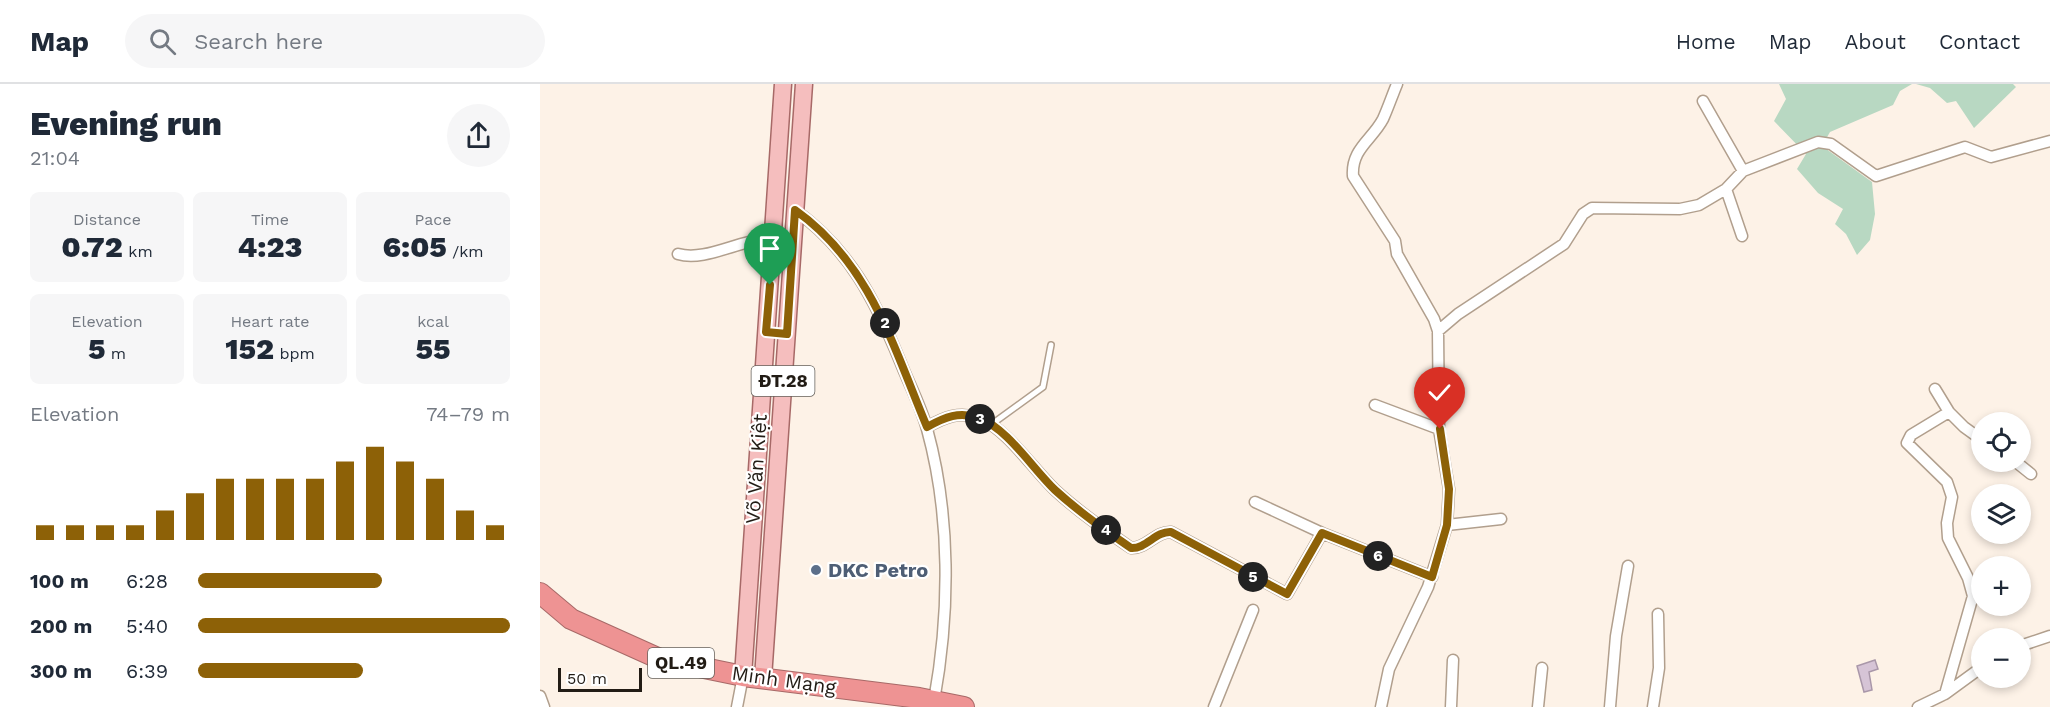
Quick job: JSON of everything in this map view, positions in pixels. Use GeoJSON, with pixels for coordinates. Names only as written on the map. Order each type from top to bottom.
{"type":"FeatureCollection","features":[{"type":"Feature","properties":{"kind":"highway","name":"Minh Mạng"},"geometry":{"type":"LineString","coordinates":[[540,593],[571,619],[660,659],[879,700]]}},
{"type":"Feature","properties":{"kind":"highway","name":"QL.49"},"geometry":{"type":"LineString","coordinates":[[879,700],[934,701],[964,707]]}},
{"type":"Feature","properties":{"kind":"main road","name":"Võ Văn Kiệt"},"geometry":{"type":"LineString","coordinates":[[743,676],[783,84]]}},
{"type":"Feature","properties":{"kind":"main road","name":"Võ Văn Kiệt"},"geometry":{"type":"LineString","coordinates":[[763,678],[804,84]]}},
{"type":"Feature","properties":{"kind":"main road"},"geometry":{"type":"LineString","coordinates":[[766,332],[787,334]]}},
{"type":"Feature","properties":{"kind":"street"},"geometry":{"type":"LineString","coordinates":[[1382,707],[1389,669],[1432,577],[1447,525],[1449,489],[1440,429],[1438,331],[1434,319],[1397,254],[1395,241],[1353,176],[1352,164],[1356,153],[1383,119],[1397,84]]}},
{"type":"Feature","properties":{"kind":"street"},"geometry":{"type":"LineString","coordinates":[[1702,101],[1743,171]]}},
{"type":"Feature","properties":{"kind":"street"},"geometry":{"type":"LineString","coordinates":[[1438,331],[1458,314],[1563,244],[1583,214],[1592,208],[1680,209],[1699,205],[1725,189],[1743,171],[1818,142],[1831,144],[1876,176],[1965,147],[1991,157],[2050,141]]}},
{"type":"Feature","properties":{"kind":"street"},"geometry":{"type":"LineString","coordinates":[[1725,189],[1742,237]]}},
{"type":"Feature","properties":{"kind":"street"},"geometry":{"type":"LineString","coordinates":[[795,210],[818,226],[831,240],[854,267],[867,288],[886,325],[927,427],[939,486],[945,554],[944,635],[934,701]]}},
{"type":"Feature","properties":{"kind":"street"},"geometry":{"type":"LineString","coordinates":[[678,254],[694,257],[760,238],[773,238]]}},
{"type":"Feature","properties":{"kind":"street"},"geometry":{"type":"LineString","coordinates":[[1935,389],[1949,412],[1971,432]]}},
{"type":"Feature","properties":{"kind":"street"},"geometry":{"type":"LineString","coordinates":[[1375,405],[1440,429]]}},
{"type":"Feature","properties":{"kind":"street"},"geometry":{"type":"LineString","coordinates":[[1945,694],[1972,603],[1972,589],[1948,538],[1947,523],[1952,497],[1947,482],[1907,443],[1911,435],[1949,412]]}},
{"type":"Feature","properties":{"kind":"street"},"geometry":{"type":"LineString","coordinates":[[927,427],[941,419],[962,414],[977,418],[991,425],[1055,489],[1085,515],[1131,548],[1137,549],[1165,532],[1171,532],[1287,594],[1322,533]]}},
{"type":"Feature","properties":{"kind":"street"},"geometry":{"type":"LineString","coordinates":[[1255,502],[1322,533],[1432,577]]}},
{"type":"Feature","properties":{"kind":"street"},"geometry":{"type":"LineString","coordinates":[[1447,525],[1501,519]]}},
{"type":"Feature","properties":{"kind":"street"},"geometry":{"type":"LineString","coordinates":[[1610,707],[1616,636],[1628,566]]}},
{"type":"Feature","properties":{"kind":"street"},"geometry":{"type":"LineString","coordinates":[[1214,707],[1253,610]]}},
{"type":"Feature","properties":{"kind":"street"},"geometry":{"type":"LineString","coordinates":[[1653,707],[1659,668],[1658,614]]}},
{"type":"Feature","properties":{"kind":"street"},"geometry":{"type":"LineString","coordinates":[[2031,642],[2050,636]]}},
{"type":"Feature","properties":{"kind":"street"},"geometry":{"type":"LineString","coordinates":[[1451,707],[1453,660]]}},
{"type":"Feature","properties":{"kind":"street"},"geometry":{"type":"LineString","coordinates":[[1538,707],[1542,668]]}},
{"type":"Feature","properties":{"kind":"street"},"geometry":{"type":"LineString","coordinates":[[1918,707],[1945,694],[1971,675]]}},
{"type":"Feature","properties":{"kind":"street"},"geometry":{"type":"LineString","coordinates":[[736,707],[743,676]]}},
{"type":"Feature","properties":{"kind":"street"},"geometry":{"type":"LineString","coordinates":[[540,696],[544,707]]}},
{"type":"Feature","properties":{"kind":"lane"},"geometry":{"type":"LineString","coordinates":[[991,425],[1043,387],[1052,345]]}},
{"type":"Feature","properties":{"kind":"green space"},"geometry":{"type":"Polygon","coordinates":[[[1779,84],[1912,84],[1900,91],[1893,105],[1830,132],[1822,146],[1872,182],[1875,214],[1870,240],[1857,255],[1846,234],[1835,224],[1843,209],[1818,193],[1797,169],[1806,154],[1774,121],[1786,99],[1779,84]]]}},
{"type":"Feature","properties":{"kind":"green space"},"geometry":{"type":"Polygon","coordinates":[[[1916,84],[2013,84],[2016,87],[1974,128],[1956,101],[1947,103],[1930,88],[1916,84]]]}},
{"type":"Feature","properties":{"kind":"building"},"geometry":{"type":"Polygon","coordinates":[[[1875,660],[1878,669],[1869,672],[1872,690],[1864,692],[1857,666],[1875,660]]]}},
{"type":"Feature","properties":{"kind":"place","name":"DKC Petro"},"geometry":{"type":"Point","coordinates":[816,570]}},
{"type":"Feature","properties":{"kind":"route"},"geometry":{"type":"LineString","coordinates":[[770,285],[766,332],[787,334],[795,210],[818,226],[831,240],[854,267],[867,288],[886,325],[927,427],[957,414],[984,420],[999,432],[1055,489],[1085,515],[1131,548],[1137,549],[1165,532],[1171,532],[1210,555],[1287,594],[1322,533],[1432,577],[1447,525],[1449,489],[1440,429]]}}]}
